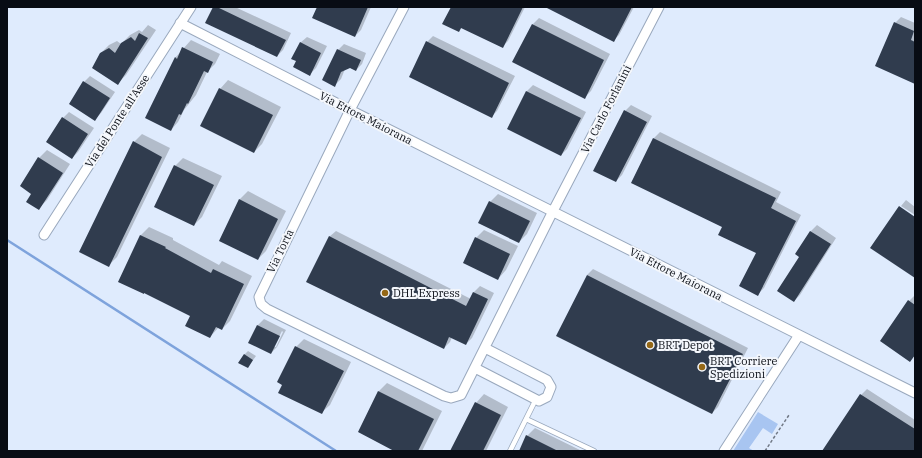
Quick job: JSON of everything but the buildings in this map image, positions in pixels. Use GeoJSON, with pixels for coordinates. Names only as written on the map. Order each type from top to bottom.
{"type":"FeatureCollection","features":[{"type":"Feature","properties":{"kind":"street","name":"Via del Ponte all'Asse"},"geometry":{"type":"LineString","coordinates":[[44,235],[191,7]]}},
{"type":"Feature","properties":{"kind":"street","name":"Via Torta"},"geometry":{"type":"LineString","coordinates":[[404,7],[350,110],[260,293],[259,300],[267,309],[444,396],[455,398],[461,395],[475,368]]}},
{"type":"Feature","properties":{"kind":"street","name":"Via Carlo Forlanini"},"geometry":{"type":"LineString","coordinates":[[553,212],[658,7]]}},
{"type":"Feature","properties":{"kind":"street","name":"Via Ettore Maiorana"},"geometry":{"type":"LineString","coordinates":[[180,23],[350,110],[915,393]]}},
{"type":"Feature","properties":{"kind":"street"},"geometry":{"type":"LineString","coordinates":[[485,348],[547,380],[551,387],[547,397],[539,401],[475,368],[485,348],[553,212]]}},
{"type":"Feature","properties":{"kind":"street"},"geometry":{"type":"LineString","coordinates":[[724,451],[799,335]]}},
{"type":"Feature","properties":{"kind":"lane"},"geometry":{"type":"LineString","coordinates":[[510,451],[536,399]]}},
{"type":"Feature","properties":{"kind":"lane"},"geometry":{"type":"LineString","coordinates":[[526,419],[594,451]]}},
{"type":"Feature","properties":{"kind":"path"},"geometry":{"type":"LineString","coordinates":[[764,451],[789,415]]}},
{"type":"Feature","properties":{"kind":"shaded area"},"geometry":{"type":"Polygon","coordinates":[[[758,412],[778,424],[772,434],[763,428],[749,448],[754,451],[733,451],[758,412]]]}},
{"type":"Feature","properties":{"kind":"waterway"},"geometry":{"type":"LineString","coordinates":[[7,240],[336,451]]}},
{"type":"Feature","properties":{"kind":"place","name":"DHL Express"},"geometry":{"type":"Point","coordinates":[385,293]}},
{"type":"Feature","properties":{"kind":"place","name":"BRT Depot"},"geometry":{"type":"Point","coordinates":[650,345]}},
{"type":"Feature","properties":{"kind":"place","name":"BRT Corriere Spedizioni"},"geometry":{"type":"Point","coordinates":[702,367]}}]}
